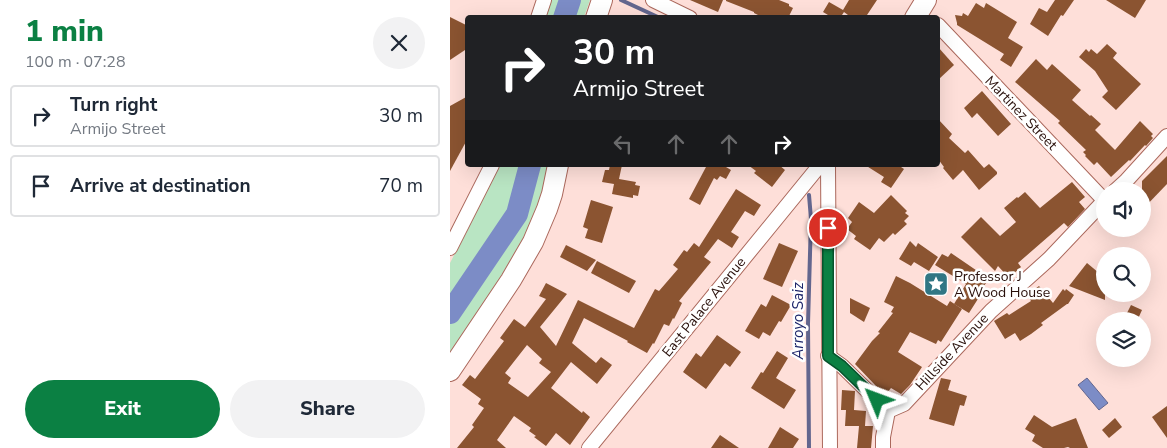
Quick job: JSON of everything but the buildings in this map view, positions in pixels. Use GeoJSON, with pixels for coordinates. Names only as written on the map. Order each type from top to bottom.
{"type":"FeatureCollection","features":[{"type":"Feature","properties":{"kind":"street"},"geometry":{"type":"LineString","coordinates":[[539,15],[544,0]]}},
{"type":"Feature","properties":{"kind":"street"},"geometry":{"type":"LineString","coordinates":[[597,15],[602,0]]}},
{"type":"Feature","properties":{"kind":"street"},"geometry":{"type":"LineString","coordinates":[[653,0],[684,15]]}},
{"type":"Feature","properties":{"kind":"street","name":"Martinez Street"},"geometry":{"type":"LineString","coordinates":[[940,27],[1096,185]]}},
{"type":"Feature","properties":{"kind":"street","name":"Hillside Avenue"},"geometry":{"type":"LineString","coordinates":[[1125,182],[1167,136]]}},
{"type":"Feature","properties":{"kind":"street"},"geometry":{"type":"LineString","coordinates":[[450,248],[491,167]]}},
{"type":"Feature","properties":{"kind":"street"},"geometry":{"type":"LineString","coordinates":[[450,370],[533,242],[547,209],[558,167]]}},
{"type":"Feature","properties":{"kind":"street","name":"East Palace Avenue"},"geometry":{"type":"LineString","coordinates":[[589,448],[818,167]]}},
{"type":"Feature","properties":{"kind":"street"},"geometry":{"type":"LineString","coordinates":[[828,167],[830,448]]}},
{"type":"Feature","properties":{"kind":"street","name":"Hillside Avenue"},"geometry":{"type":"LineString","coordinates":[[888,411],[904,404],[991,310],[1049,259],[1096,210]]}},
{"type":"Feature","properties":{"kind":"street"},"geometry":{"type":"LineString","coordinates":[[828,356],[842,366],[888,411],[883,436],[883,448]]}},
{"type":"Feature","properties":{"kind":"green space"},"geometry":{"type":"Polygon","coordinates":[[[548,0],[590,0],[585,15],[546,15],[548,0]]]}},
{"type":"Feature","properties":{"kind":"green space"},"geometry":{"type":"Polygon","coordinates":[[[497,167],[549,167],[542,196],[533,220],[510,266],[450,354],[450,263],[497,167]]]}},
{"type":"Feature","properties":{"kind":"water"},"geometry":{"type":"Polygon","coordinates":[[[1087,378],[1108,403],[1099,410],[1078,385],[1087,378]]]}},
{"type":"Feature","properties":{"kind":"waterway"},"geometry":{"type":"LineString","coordinates":[[565,15],[570,0]]}},
{"type":"Feature","properties":{"kind":"waterway","name":"Arroyo Saiz"},"geometry":{"type":"LineString","coordinates":[[621,0],[654,15]]}},
{"type":"Feature","properties":{"kind":"waterway"},"geometry":{"type":"LineString","coordinates":[[450,313],[517,214],[529,167]]}},
{"type":"Feature","properties":{"kind":"waterway","name":"Arroyo Saiz"},"geometry":{"type":"LineString","coordinates":[[809,195],[811,219],[808,324],[809,448]]}},
{"type":"Feature","properties":{"kind":"place","name":"Professor J A Wood House"},"geometry":{"type":"Point","coordinates":[936,284]}},
{"type":"Feature","properties":{"kind":"route"},"geometry":{"type":"LineString","coordinates":[[828,228],[828,356],[842,366],[877,400]]}}]}
